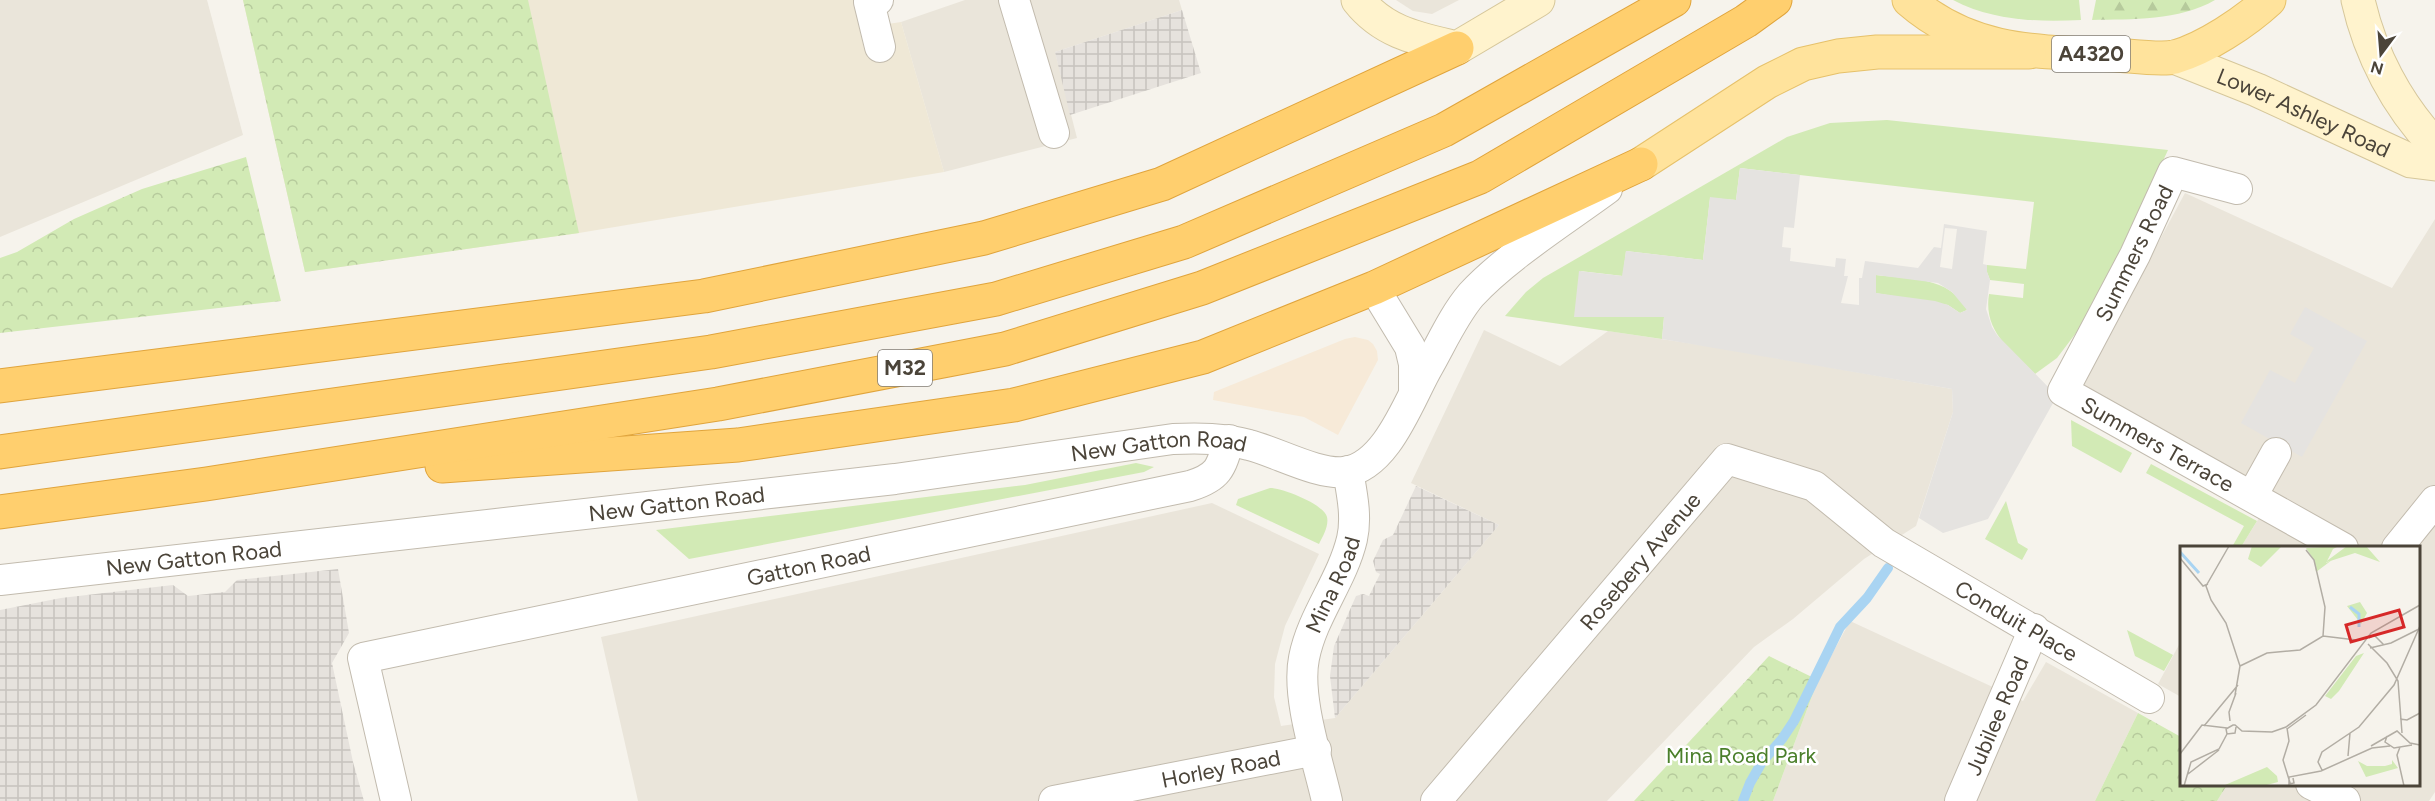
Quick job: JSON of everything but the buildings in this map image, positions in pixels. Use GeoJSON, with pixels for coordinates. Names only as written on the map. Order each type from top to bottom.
{"type":"FeatureCollection","features":[{"type":"Feature","properties":{"kind":"highway","name":"M32"},"geometry":{"type":"LineString","coordinates":[[0,452],[711,352],[996,298],[1184,242],[1444,130],[1674,0]]}},
{"type":"Feature","properties":{"kind":"highway","name":"M32"},"geometry":{"type":"LineString","coordinates":[[0,512],[206,484],[718,404],[993,351],[1202,288],[1480,177],[1746,21],[1775,0]]}},
{"type":"Feature","properties":{"kind":"highway"},"geometry":{"type":"LineString","coordinates":[[0,386],[704,296],[984,238],[1162,184],[1457,48]]}},
{"type":"Feature","properties":{"kind":"highway","name":"M32"},"geometry":{"type":"LineString","coordinates":[[206,484],[738,445],[1014,405],[1203,357],[1374,288],[1641,164]]}},
{"type":"Feature","properties":{"kind":"main road"},"geometry":{"type":"LineString","coordinates":[[1358,0],[1379,22],[1397,32],[1457,48],[1538,0]]}},
{"type":"Feature","properties":{"kind":"main road","name":"A4320"},"geometry":{"type":"LineString","coordinates":[[1909,0],[1938,23],[1963,35],[2029,52],[2174,57],[2239,24],[2269,0]]}},
{"type":"Feature","properties":{"kind":"main road","name":"Lower Ashley Road"},"geometry":{"type":"LineString","coordinates":[[2358,0],[2368,35],[2392,88],[2417,125],[2435,145]]}},
{"type":"Feature","properties":{"kind":"main road"},"geometry":{"type":"LineString","coordinates":[[1641,164],[1767,82],[1803,64],[1838,56],[1877,52],[2029,52]]}},
{"type":"Feature","properties":{"kind":"main road","name":"Lower Ashley Road"},"geometry":{"type":"LineString","coordinates":[[2174,57],[2257,90],[2411,160],[2435,164]]}},
{"type":"Feature","properties":{"kind":"street"},"geometry":{"type":"LineString","coordinates":[[878,0],[869,2],[880,47]]}},
{"type":"Feature","properties":{"kind":"street"},"geometry":{"type":"LineString","coordinates":[[1014,0],[1055,133]]}},
{"type":"Feature","properties":{"kind":"street"},"geometry":{"type":"LineString","coordinates":[[1348,471],[1364,463],[1382,448],[1396,429],[1414,390],[1462,307],[1478,288],[1511,260],[1641,164]]}},
{"type":"Feature","properties":{"kind":"street","name":"Summers Road"},"geometry":{"type":"LineString","coordinates":[[2063,391],[2130,265],[2173,172],[2237,189]]}},
{"type":"Feature","properties":{"kind":"street"},"geometry":{"type":"LineString","coordinates":[[1374,288],[1410,346],[1414,363],[1414,390]]}},
{"type":"Feature","properties":{"kind":"street","name":"Summers Terrace"},"geometry":{"type":"LineString","coordinates":[[2063,391],[2340,546]]}},
{"type":"Feature","properties":{"kind":"street","name":"New Gatton Road"},"geometry":{"type":"LineString","coordinates":[[0,580],[906,478],[1173,439],[1229,440],[1268,450],[1328,471],[1348,471]]}},
{"type":"Feature","properties":{"kind":"street","name":"Gatton Road"},"geometry":{"type":"LineString","coordinates":[[396,801],[363,658],[1190,486],[1215,474],[1222,464],[1229,440]]}},
{"type":"Feature","properties":{"kind":"street","name":"Summers Terrace"},"geometry":{"type":"LineString","coordinates":[[2252,496],[2276,453]]}},
{"type":"Feature","properties":{"kind":"street","name":"Rosebery Avenue"},"geometry":{"type":"LineString","coordinates":[[1437,801],[1727,459],[1814,486],[1884,543]]}},
{"type":"Feature","properties":{"kind":"street","name":"Mina Road"},"geometry":{"type":"LineString","coordinates":[[1328,801],[1302,694],[1302,670],[1309,639],[1352,540],[1354,509],[1348,471]]}},
{"type":"Feature","properties":{"kind":"street"},"geometry":{"type":"LineString","coordinates":[[2399,546],[2435,501]]}},
{"type":"Feature","properties":{"kind":"street","name":"Conduit Place"},"geometry":{"type":"LineString","coordinates":[[1884,543],[2149,698]]}},
{"type":"Feature","properties":{"kind":"street","name":"Jubilee Road"},"geometry":{"type":"LineString","coordinates":[[1960,801],[2034,629]]}},
{"type":"Feature","properties":{"kind":"street","name":"Horley Road"},"geometry":{"type":"LineString","coordinates":[[1054,801],[1316,750]]}},
{"type":"Feature","properties":{"kind":"street"},"geometry":{"type":"LineString","coordinates":[[2315,786],[2345,801]]}},
{"type":"Feature","properties":{"kind":"shaded area"},"geometry":{"type":"Polygon","coordinates":[[[0,0],[207,0],[243,135],[0,237],[0,0]]]}},
{"type":"Feature","properties":{"kind":"shaded area"},"geometry":{"type":"Polygon","coordinates":[[[243,0],[853,0],[864,48],[884,45],[888,24],[901,22],[944,172],[579,233],[305,272],[243,0]]]}},
{"type":"Feature","properties":{"kind":"shaded area"},"geometry":{"type":"Polygon","coordinates":[[[965,0],[1179,0],[1182,10],[1055,52],[1077,138],[944,172],[901,22],[965,0]]]}},
{"type":"Feature","properties":{"kind":"shaded area"},"geometry":{"type":"Polygon","coordinates":[[[1396,0],[1459,0],[1432,14],[1413,11],[1396,0]]]}},
{"type":"Feature","properties":{"kind":"shaded area"},"geometry":{"type":"Polygon","coordinates":[[[1182,10],[1201,73],[1070,115],[1055,52],[1182,10]]]}},
{"type":"Feature","properties":{"kind":"shaded area"},"geometry":{"type":"Polygon","coordinates":[[[1740,168],[1800,175],[1794,228],[1784,227],[1782,247],[1791,248],[1790,261],[1835,267],[1836,258],[1846,259],[1844,276],[1848,276],[1841,303],[1859,305],[1859,278],[1862,278],[1865,261],[1918,268],[1934,247],[1941,248],[1944,224],[1987,231],[1983,264],[1987,265],[1990,280],[1986,309],[1992,327],[1997,335],[2057,396],[1988,519],[1943,533],[1919,518],[1953,412],[1952,389],[1662,339],[1664,317],[1574,317],[1579,271],[1622,276],[1626,251],[1703,260],[1710,197],[1736,200],[1740,168]],[[1945,228],[1940,267],[1952,269],[1957,229],[1945,228]],[[1876,275],[1876,293],[1935,301],[1948,305],[1960,313],[1967,310],[1952,292],[1938,283],[1876,275]]]}},
{"type":"Feature","properties":{"kind":"shaded area"},"geometry":{"type":"Polygon","coordinates":[[[2185,193],[2392,288],[2435,219],[2435,792],[2429,801],[2217,801],[2226,786],[2420,786],[2420,546],[2242,546],[2259,518],[2069,408],[2185,193]]]}},
{"type":"Feature","properties":{"kind":"shaded area"},"geometry":{"type":"Polygon","coordinates":[[[2305,307],[2367,341],[2302,457],[2241,423],[2270,370],[2295,383],[2314,348],[2290,334],[2305,307]]]}},
{"type":"Feature","properties":{"kind":"shaded area"},"geometry":{"type":"Polygon","coordinates":[[[1484,330],[1560,366],[1608,331],[1714,347],[1952,389],[1953,412],[1916,526],[1864,559],[1793,619],[1754,647],[1607,801],[638,801],[601,637],[1212,503],[1319,554],[1285,626],[1275,664],[1274,697],[1281,726],[1335,718],[1499,525],[1411,483],[1484,330]]]}},
{"type":"Feature","properties":{"kind":"shaded area"},"geometry":{"type":"Polygon","coordinates":[[[1355,337],[1368,340],[1373,344],[1378,360],[1338,435],[1304,417],[1213,400],[1214,392],[1355,337]]]}},
{"type":"Feature","properties":{"kind":"shaded area"},"geometry":{"type":"Polygon","coordinates":[[[1416,486],[1499,525],[1335,718],[1330,676],[1334,646],[1356,596],[1363,594],[1369,596],[1380,574],[1376,572],[1373,561],[1383,540],[1393,535],[1416,486]]]}},
{"type":"Feature","properties":{"kind":"shaded area"},"geometry":{"type":"Polygon","coordinates":[[[338,569],[349,633],[332,663],[353,762],[364,801],[0,801],[0,610],[61,598],[173,585],[188,596],[225,592],[237,580],[338,569]]]}},
{"type":"Feature","properties":{"kind":"shaded area"},"geometry":{"type":"Polygon","coordinates":[[[1850,621],[2023,701],[2046,662],[2138,713],[2095,801],[1773,801],[1818,680],[1850,621]]]}},
{"type":"Feature","properties":{"kind":"shaded area"},"geometry":{"type":"Polygon","coordinates":[[[2180,643],[2180,696],[2158,684],[2180,643]]]}},
{"type":"Feature","properties":{"kind":"green space"},"geometry":{"type":"Polygon","coordinates":[[[243,0],[528,0],[579,233],[305,272],[243,0]]]}},
{"type":"Feature","properties":{"kind":"green space"},"geometry":{"type":"Polygon","coordinates":[[[1953,0],[2079,0],[2081,20],[2015,19],[1984,12],[1953,0]]]}},
{"type":"Feature","properties":{"kind":"green space"},"geometry":{"type":"Polygon","coordinates":[[[2096,0],[2215,0],[2186,12],[2155,18],[2092,20],[2096,0]]]}},
{"type":"Feature","properties":{"kind":"green space"},"geometry":{"type":"Polygon","coordinates":[[[1887,120],[2168,150],[2122,249],[2079,329],[2057,358],[2035,374],[2001,339],[1990,319],[1988,307],[1989,294],[2023,298],[2024,284],[1990,280],[1987,272],[1987,265],[2026,269],[2034,202],[1740,168],[1736,200],[1710,198],[1703,260],[1626,251],[1623,276],[1580,271],[1664,317],[1662,339],[1505,316],[1526,292],[1543,278],[1787,137],[1830,123],[1887,120]]]}},
{"type":"Feature","properties":{"kind":"green space"},"geometry":{"type":"Polygon","coordinates":[[[246,157],[281,301],[0,333],[0,258],[17,252],[74,219],[142,189],[246,157]]]}},
{"type":"Feature","properties":{"kind":"green space"},"geometry":{"type":"Polygon","coordinates":[[[1876,275],[1927,281],[1939,285],[1960,299],[1967,310],[1960,313],[1948,305],[1875,293],[1876,275]]]}},
{"type":"Feature","properties":{"kind":"green space"},"geometry":{"type":"Polygon","coordinates":[[[2071,420],[2132,453],[2121,473],[2072,446],[2071,420]]]}},
{"type":"Feature","properties":{"kind":"green space"},"geometry":{"type":"Polygon","coordinates":[[[1136,463],[1154,467],[1144,472],[689,559],[656,530],[1025,485],[1136,463]]]}},
{"type":"Feature","properties":{"kind":"green space"},"geometry":{"type":"Polygon","coordinates":[[[2151,464],[2257,521],[2242,546],[2233,546],[2244,526],[2146,473],[2151,464]]]}},
{"type":"Feature","properties":{"kind":"green space"},"geometry":{"type":"Polygon","coordinates":[[[1270,488],[1311,502],[1324,512],[1327,524],[1319,544],[1236,505],[1238,499],[1270,488]]]}},
{"type":"Feature","properties":{"kind":"green space"},"geometry":{"type":"Polygon","coordinates":[[[2006,501],[2018,543],[2028,549],[2022,560],[1985,539],[2006,501]]]}},
{"type":"Feature","properties":{"kind":"green space"},"geometry":{"type":"Polygon","coordinates":[[[2127,630],[2173,655],[2164,671],[2135,656],[2127,630]]]}},
{"type":"Feature","properties":{"kind":"green space","name":"Mina Road Park"},"geometry":{"type":"Polygon","coordinates":[[[1769,656],[1818,680],[1773,801],[1634,801],[1769,656]]]}},
{"type":"Feature","properties":{"kind":"green space"},"geometry":{"type":"Polygon","coordinates":[[[2138,713],[2180,736],[2180,786],[2226,786],[2217,801],[2095,801],[2138,713]]]}},
{"type":"Feature","properties":{"kind":"waterway"},"geometry":{"type":"LineString","coordinates":[[1743,801],[1762,762],[1794,721],[1840,627],[1867,598],[1888,568]]}}]}
